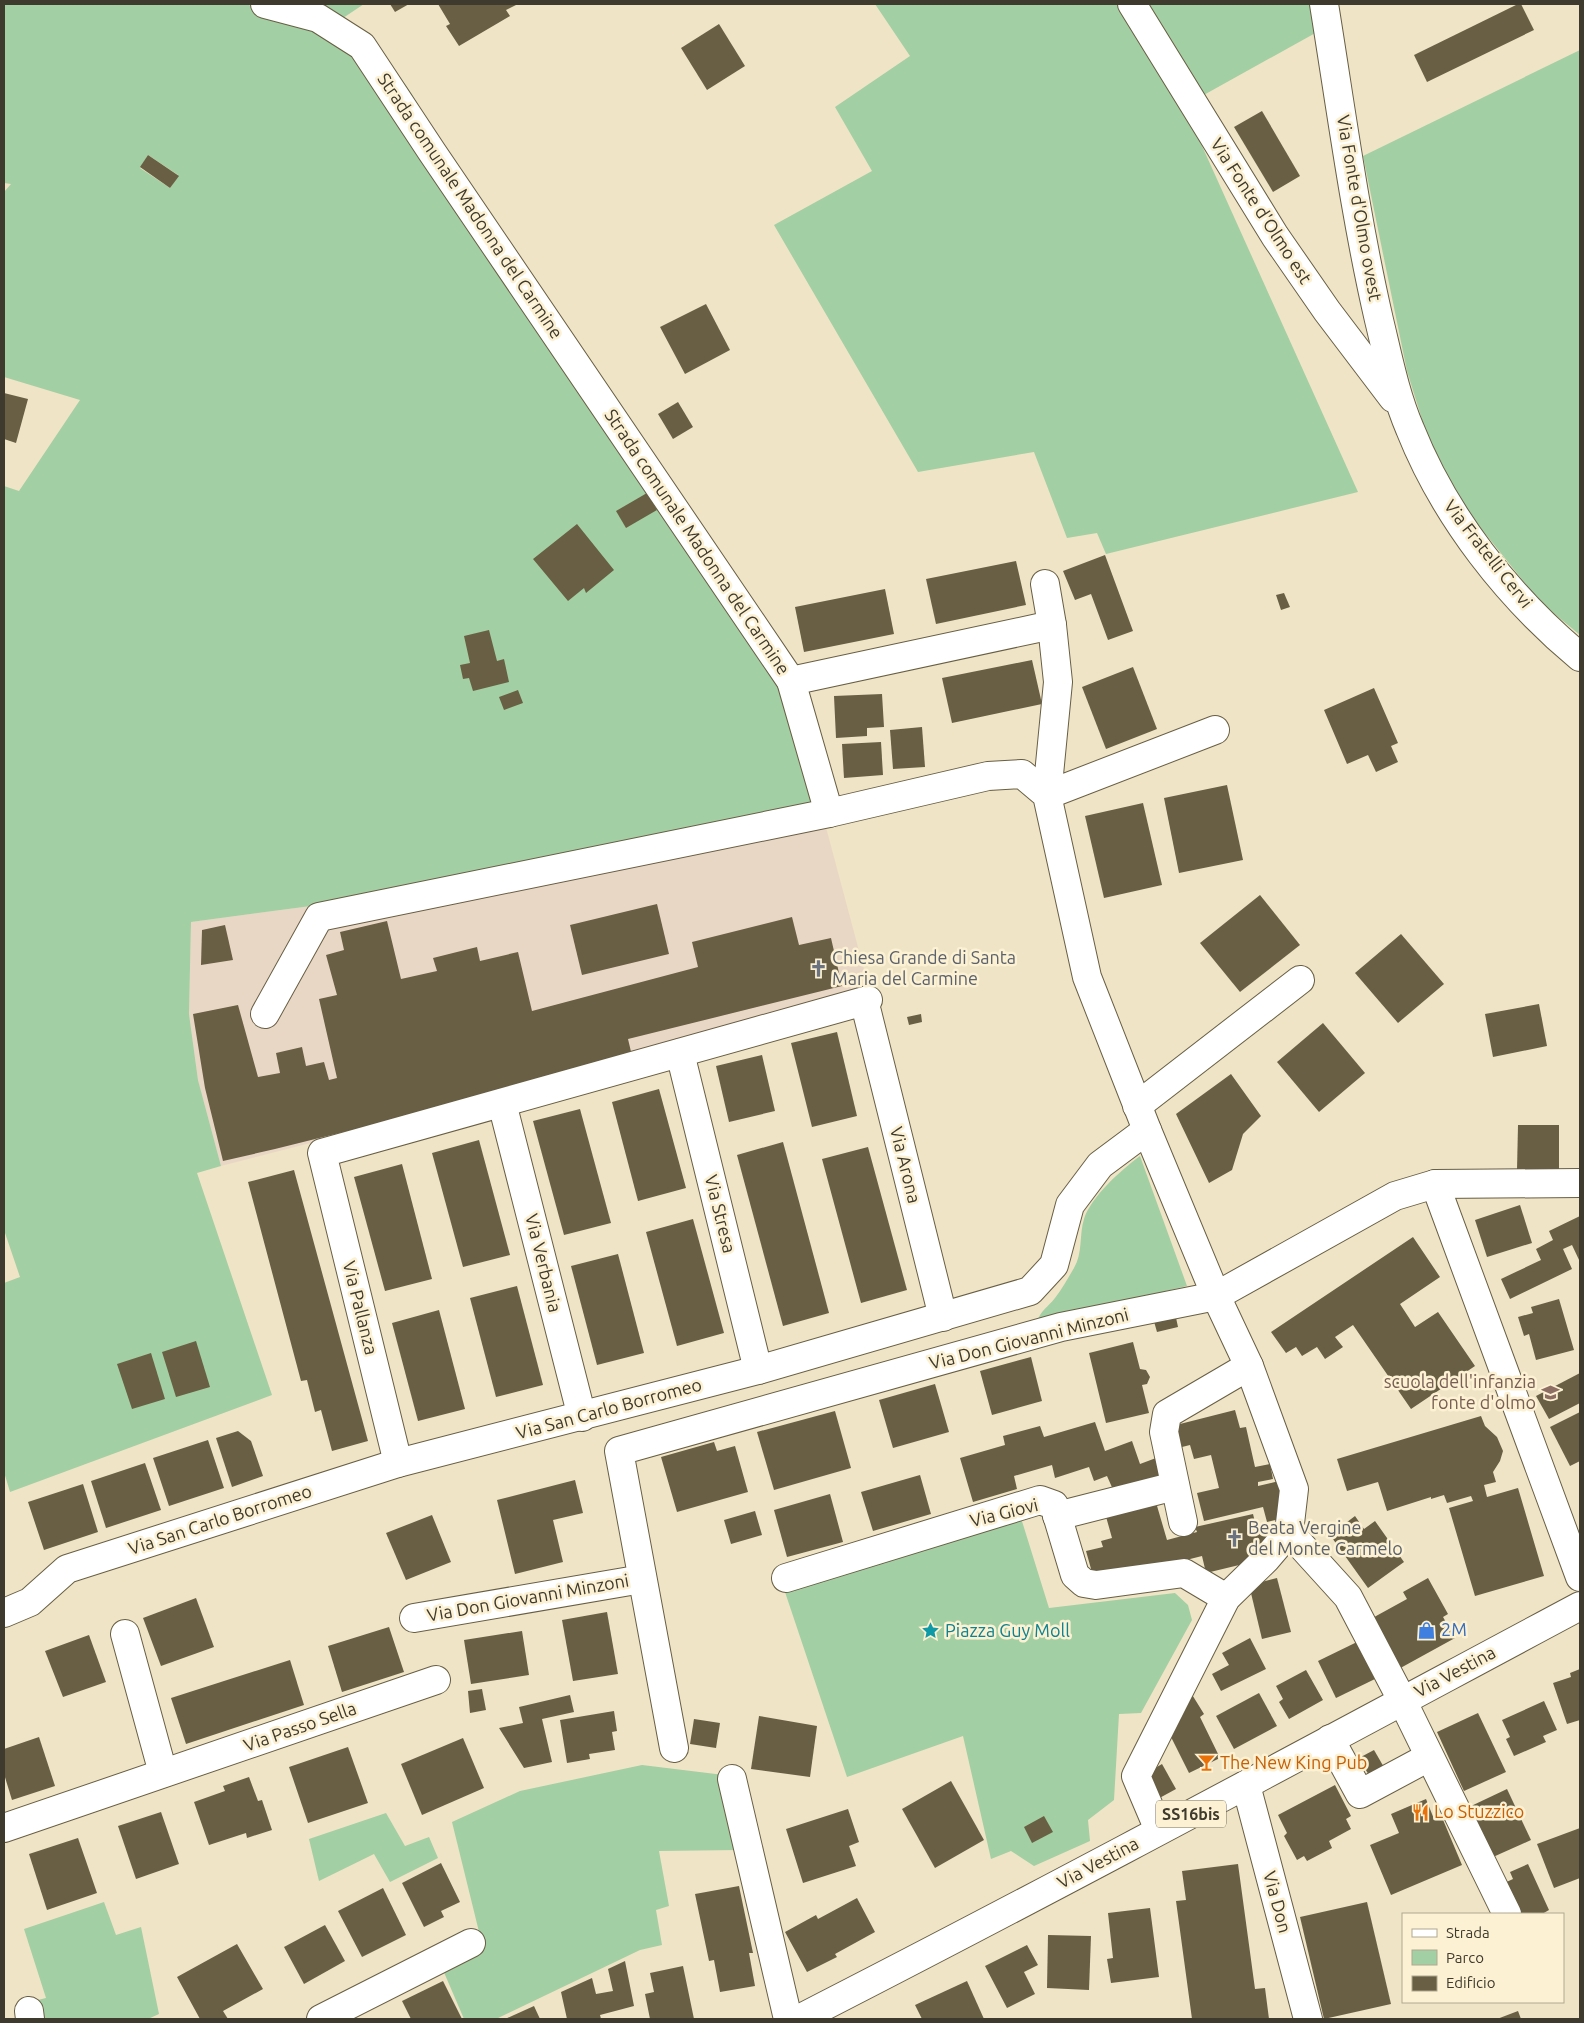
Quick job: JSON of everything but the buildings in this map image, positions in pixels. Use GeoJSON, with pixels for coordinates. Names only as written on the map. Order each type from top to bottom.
{"type":"FeatureCollection","features":[{"type":"Feature","properties":{"kind":"street","name":"Strada comunale Madonna del Carmine"},"geometry":{"type":"LineString","coordinates":[[265,4],[318,18],[362,46],[791,681],[829,813]]}},
{"type":"Feature","properties":{"kind":"street","name":"Via Fonte d'Olmo est"},"geometry":{"type":"LineString","coordinates":[[1132,4],[1275,236],[1327,311],[1403,411]]}},
{"type":"Feature","properties":{"kind":"street","name":"Via Fonte d'Olmo ovest"},"geometry":{"type":"LineString","coordinates":[[1324,4],[1363,248],[1389,363],[1403,411]]}},
{"type":"Feature","properties":{"kind":"street","name":"Via Fratelli Cervi"},"geometry":{"type":"LineString","coordinates":[[1403,411],[1442,496],[1469,535],[1527,607],[1580,657]]}},
{"type":"Feature","properties":{"kind":"street"},"geometry":{"type":"LineString","coordinates":[[1045,584],[1052,625],[1058,682],[1047,795],[1087,977],[1142,1118],[1216,1296],[1249,1366],[1294,1488],[1289,1532],[1266,1559],[1226,1598],[1136,1776],[1159,1830]]}},
{"type":"Feature","properties":{"kind":"street"},"geometry":{"type":"LineString","coordinates":[[791,681],[1052,625]]}},
{"type":"Feature","properties":{"kind":"street"},"geometry":{"type":"LineString","coordinates":[[1047,795],[1215,730]]}},
{"type":"Feature","properties":{"kind":"street"},"geometry":{"type":"LineString","coordinates":[[265,1014],[319,917],[829,813],[988,776],[1022,774],[1047,795]]}},
{"type":"Feature","properties":{"kind":"street","name":"Via San Carlo Borromeo"},"geometry":{"type":"LineString","coordinates":[[4,1612],[30,1602],[67,1569],[398,1463],[758,1370],[1030,1291],[1054,1265],[1070,1205],[1100,1165],[1142,1118],[1300,980]]}},
{"type":"Feature","properties":{"kind":"street","name":"Via Arona"},"geometry":{"type":"LineString","coordinates":[[681,1055],[867,1006],[944,1317]]}},
{"type":"Feature","properties":{"kind":"street"},"geometry":{"type":"LineString","coordinates":[[503,1106],[681,1055]]}},
{"type":"Feature","properties":{"kind":"street","name":"Via Stresa"},"geometry":{"type":"LineString","coordinates":[[681,1055],[758,1370]]}},
{"type":"Feature","properties":{"kind":"street","name":"Via Pallanza"},"geometry":{"type":"LineString","coordinates":[[398,1463],[329,1151],[503,1106]]}},
{"type":"Feature","properties":{"kind":"street","name":"Via Verbania"},"geometry":{"type":"LineString","coordinates":[[503,1106],[582,1417]]}},
{"type":"Feature","properties":{"kind":"street","name":"Via Don Giovanni Minzoni"},"geometry":{"type":"LineString","coordinates":[[674,1748],[619,1451],[1061,1327],[1216,1296],[1395,1196],[1435,1184],[1580,1182]]}},
{"type":"Feature","properties":{"kind":"street"},"geometry":{"type":"LineString","coordinates":[[1435,1184],[1580,1577]]}},
{"type":"Feature","properties":{"kind":"street"},"geometry":{"type":"LineString","coordinates":[[1183,1522],[1164,1432],[1166,1414],[1249,1366]]}},
{"type":"Feature","properties":{"kind":"street"},"geometry":{"type":"LineString","coordinates":[[1057,1516],[1175,1486]]}},
{"type":"Feature","properties":{"kind":"street","name":"Via Giovi"},"geometry":{"type":"LineString","coordinates":[[786,1578],[1040,1500],[1054,1505],[1075,1575],[1084,1583],[1096,1586],[1184,1573],[1226,1598]]}},
{"type":"Feature","properties":{"kind":"street"},"geometry":{"type":"LineString","coordinates":[[1289,1532],[1348,1597],[1402,1700],[1507,1913]]}},
{"type":"Feature","properties":{"kind":"street","name":"Via Don Giovanni Minzoni"},"geometry":{"type":"LineString","coordinates":[[414,1618],[642,1579]]}},
{"type":"Feature","properties":{"kind":"street","name":"Via Vestina"},"geometry":{"type":"LineString","coordinates":[[812,2016],[1580,1606]]}},
{"type":"Feature","properties":{"kind":"street"},"geometry":{"type":"LineString","coordinates":[[125,1634],[163,1773]]}},
{"type":"Feature","properties":{"kind":"street","name":"Via Passo Sella"},"geometry":{"type":"LineString","coordinates":[[4,1828],[436,1680]]}},
{"type":"Feature","properties":{"kind":"street"},"geometry":{"type":"LineString","coordinates":[[1330,1739],[1360,1794],[1429,1757]]}},
{"type":"Feature","properties":{"kind":"street"},"geometry":{"type":"LineString","coordinates":[[732,1779],[788,2019]]}},
{"type":"Feature","properties":{"kind":"street","name":"Via Don"},"geometry":{"type":"LineString","coordinates":[[1246,1785],[1308,2019]]}},
{"type":"Feature","properties":{"kind":"street"},"geometry":{"type":"LineString","coordinates":[[321,2019],[361,2010],[471,1943]]}},
{"type":"Feature","properties":{"kind":"shaded area"},"geometry":{"type":"Polygon","coordinates":[[[817,805],[827,831],[870,992],[633,1060],[221,1166],[198,1080],[189,1014],[191,922],[311,906],[817,805]]]}},
{"type":"Feature","properties":{"kind":"green space"},"geometry":{"type":"Polygon","coordinates":[[[4,4],[245,4],[292,17],[299,4],[364,4],[343,18],[391,66],[402,80],[420,108],[426,123],[783,684],[821,804],[311,906],[191,922],[189,1014],[198,1080],[221,1166],[197,1173],[272,1395],[10,1492],[4,1472],[4,1283],[20,1277],[4,1230],[4,486],[19,491],[80,400],[4,377],[4,192],[11,184],[4,183],[4,4]],[[148,155],[140,168],[170,188],[178,175],[148,155]]]}},
{"type":"Feature","properties":{"kind":"green space"},"geometry":{"type":"Polygon","coordinates":[[[875,4],[1315,4],[1319,31],[1184,106],[1358,492],[1106,554],[1097,533],[1067,538],[1034,452],[918,472],[774,225],[872,171],[835,107],[910,56],[875,4]]]}},
{"type":"Feature","properties":{"kind":"green space"},"geometry":{"type":"Polygon","coordinates":[[[1580,50],[1580,635],[1540,602],[1451,491],[1428,439],[1407,371],[1363,156],[1580,50]]]}},
{"type":"Feature","properties":{"kind":"green space"},"geometry":{"type":"Polygon","coordinates":[[[1140,1156],[1187,1286],[1037,1322],[1042,1312],[1060,1291],[1077,1262],[1084,1219],[1093,1202],[1116,1176],[1140,1156]]]}},
{"type":"Feature","properties":{"kind":"green space"},"geometry":{"type":"Polygon","coordinates":[[[1021,1518],[1049,1608],[1175,1593],[1188,1605],[1192,1620],[1141,1713],[1119,1714],[1114,1800],[1088,1820],[1090,1841],[1034,1866],[1011,1851],[991,1859],[963,1736],[847,1777],[785,1592],[1021,1518]]]}},
{"type":"Feature","properties":{"kind":"green space"},"geometry":{"type":"Polygon","coordinates":[[[642,1765],[724,1775],[739,1850],[659,1851],[669,1906],[656,1910],[662,1945],[640,1950],[496,2019],[464,2019],[440,1963],[482,1944],[452,1822],[520,1791],[642,1765]]]}},
{"type":"Feature","properties":{"kind":"green space"},"geometry":{"type":"Polygon","coordinates":[[[386,1813],[405,1846],[429,1837],[438,1858],[390,1882],[374,1854],[319,1881],[309,1839],[386,1813]]]}},
{"type":"Feature","properties":{"kind":"green space"},"geometry":{"type":"Polygon","coordinates":[[[104,1902],[116,1935],[141,1927],[159,2014],[148,2019],[38,2019],[34,2001],[46,1998],[24,1929],[104,1902]]]}},
{"type":"Feature","properties":{"kind":"place","name":"Chiesa Grande di Santa Maria del Carmine"},"geometry":{"type":"Point","coordinates":[818,968]}},
{"type":"Feature","properties":{"kind":"place","name":"scuola dell'infanzia fonte d'olmo"},"geometry":{"type":"Point","coordinates":[1550,1392]}},
{"type":"Feature","properties":{"kind":"place","name":"Beata Vergine del Monte Carmelo"},"geometry":{"type":"Point","coordinates":[1234,1538]}},
{"type":"Feature","properties":{"kind":"place","name":"2M"},"geometry":{"type":"Point","coordinates":[1427,1630]}},
{"type":"Feature","properties":{"kind":"place","name":"Piazza Guy Moll"},"geometry":{"type":"Point","coordinates":[931,1631]}},
{"type":"Feature","properties":{"kind":"place","name":"The New King Pub"},"geometry":{"type":"Point","coordinates":[1206,1763]}},
{"type":"Feature","properties":{"kind":"place","name":"Lo Stuzzico"},"geometry":{"type":"Point","coordinates":[1420,1812]}}]}
